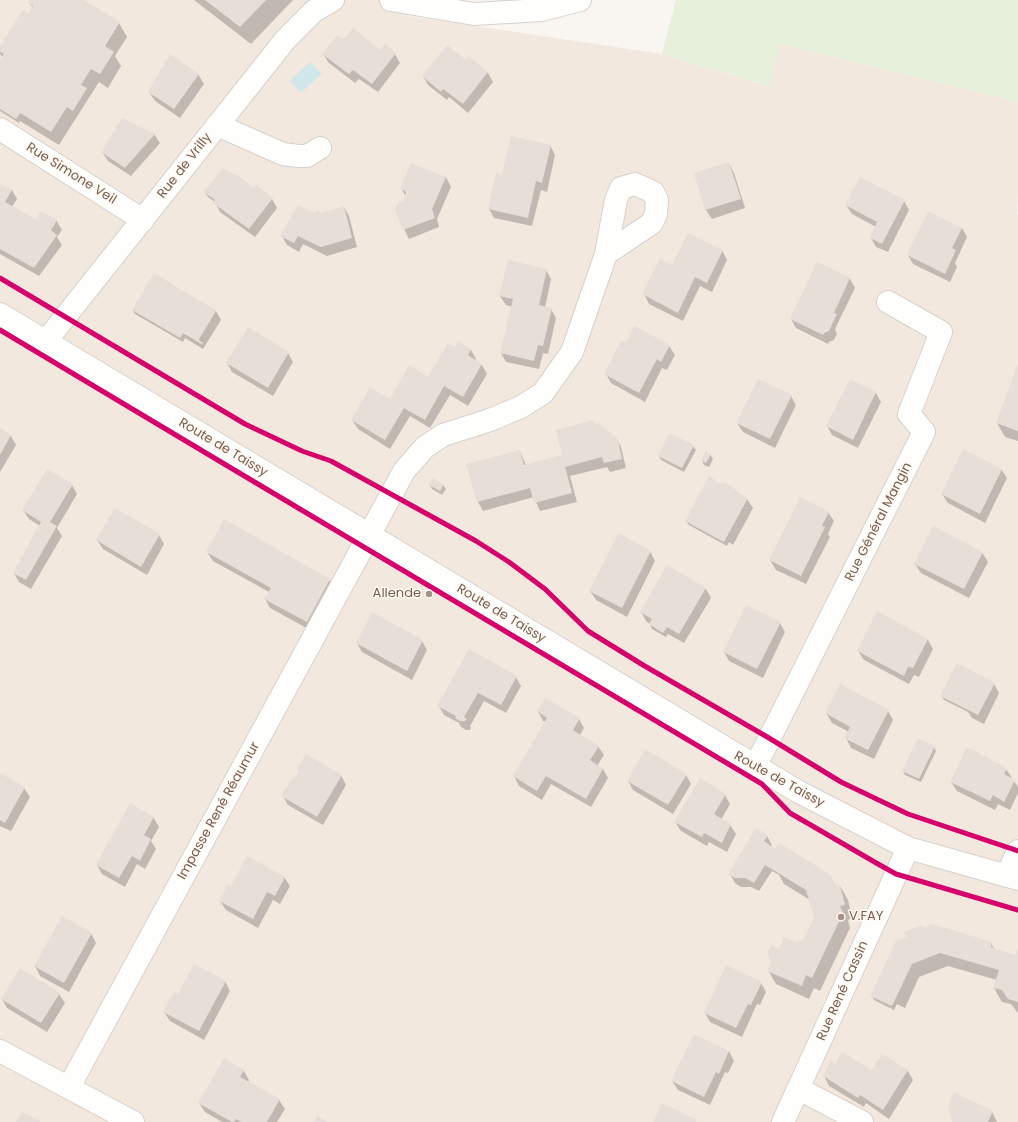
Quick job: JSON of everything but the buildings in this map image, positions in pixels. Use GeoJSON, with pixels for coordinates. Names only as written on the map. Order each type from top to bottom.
{"type":"FeatureCollection","features":[{"type":"Feature","properties":{"kind":"street","name":"Rue de Vrilly"},"geometry":{"type":"LineString","coordinates":[[46,341],[286,39],[314,11],[333,0]]}},
{"type":"Feature","properties":{"kind":"street"},"geometry":{"type":"LineString","coordinates":[[391,0],[474,14],[542,10],[580,0]]}},
{"type":"Feature","properties":{"kind":"street"},"geometry":{"type":"LineString","coordinates":[[218,125],[283,154],[307,156],[320,148]]}},
{"type":"Feature","properties":{"kind":"street","name":"Rue Simone Veil"},"geometry":{"type":"LineString","coordinates":[[0,129],[143,220]]}},
{"type":"Feature","properties":{"kind":"street","name":"Impasse René Réaumur"},"geometry":{"type":"LineString","coordinates":[[69,1087],[404,471],[425,447],[443,435],[490,420],[521,407],[543,393],[572,352],[606,254]]}},
{"type":"Feature","properties":{"kind":"street","name":"Rue Général Mangin"},"geometry":{"type":"LineString","coordinates":[[755,767],[924,432],[909,414],[941,332],[888,302]]}},
{"type":"Feature","properties":{"kind":"street","name":"Route de Taissy"},"geometry":{"type":"LineString","coordinates":[[0,314],[799,792],[908,848],[1013,878]]}},
{"type":"Feature","properties":{"kind":"street","name":"Rue René Cassin"},"geometry":{"type":"LineString","coordinates":[[783,1122],[908,848]]}},
{"type":"Feature","properties":{"kind":"street"},"geometry":{"type":"LineString","coordinates":[[1013,878],[1018,851]]}},
{"type":"Feature","properties":{"kind":"street"},"geometry":{"type":"LineString","coordinates":[[0,1051],[133,1122]]}},
{"type":"Feature","properties":{"kind":"street"},"geometry":{"type":"LineString","coordinates":[[798,1089],[862,1122]]}},
{"type":"Feature","properties":{"kind":"shaded area"},"geometry":{"type":"Polygon","coordinates":[[[0,0],[397,0],[408,16],[662,54],[768,86],[781,44],[1018,102],[1018,1122],[0,1122],[0,0]]]}},
{"type":"Feature","properties":{"kind":"green space"},"geometry":{"type":"Polygon","coordinates":[[[676,0],[1018,0],[1018,102],[781,44],[769,86],[662,54],[676,0]]]}},
{"type":"Feature","properties":{"kind":"water"},"geometry":{"type":"Polygon","coordinates":[[[310,62],[322,74],[301,93],[290,81],[310,62]]]}},
{"type":"Feature","properties":{"kind":"cycle path"},"geometry":{"type":"LineString","coordinates":[[0,278],[245,424],[302,451],[331,461],[476,541],[509,562],[545,589],[588,631],[841,782],[908,814],[1018,851]]}},
{"type":"Feature","properties":{"kind":"cycle path"},"geometry":{"type":"LineString","coordinates":[[0,330],[762,784],[790,813],[878,864],[896,874],[1018,910]]}},
{"type":"Feature","properties":{"kind":"place","name":"Allende"},"geometry":{"type":"Point","coordinates":[429,594]}},
{"type":"Feature","properties":{"kind":"place","name":"V.FAY"},"geometry":{"type":"Point","coordinates":[841,917]}}]}
